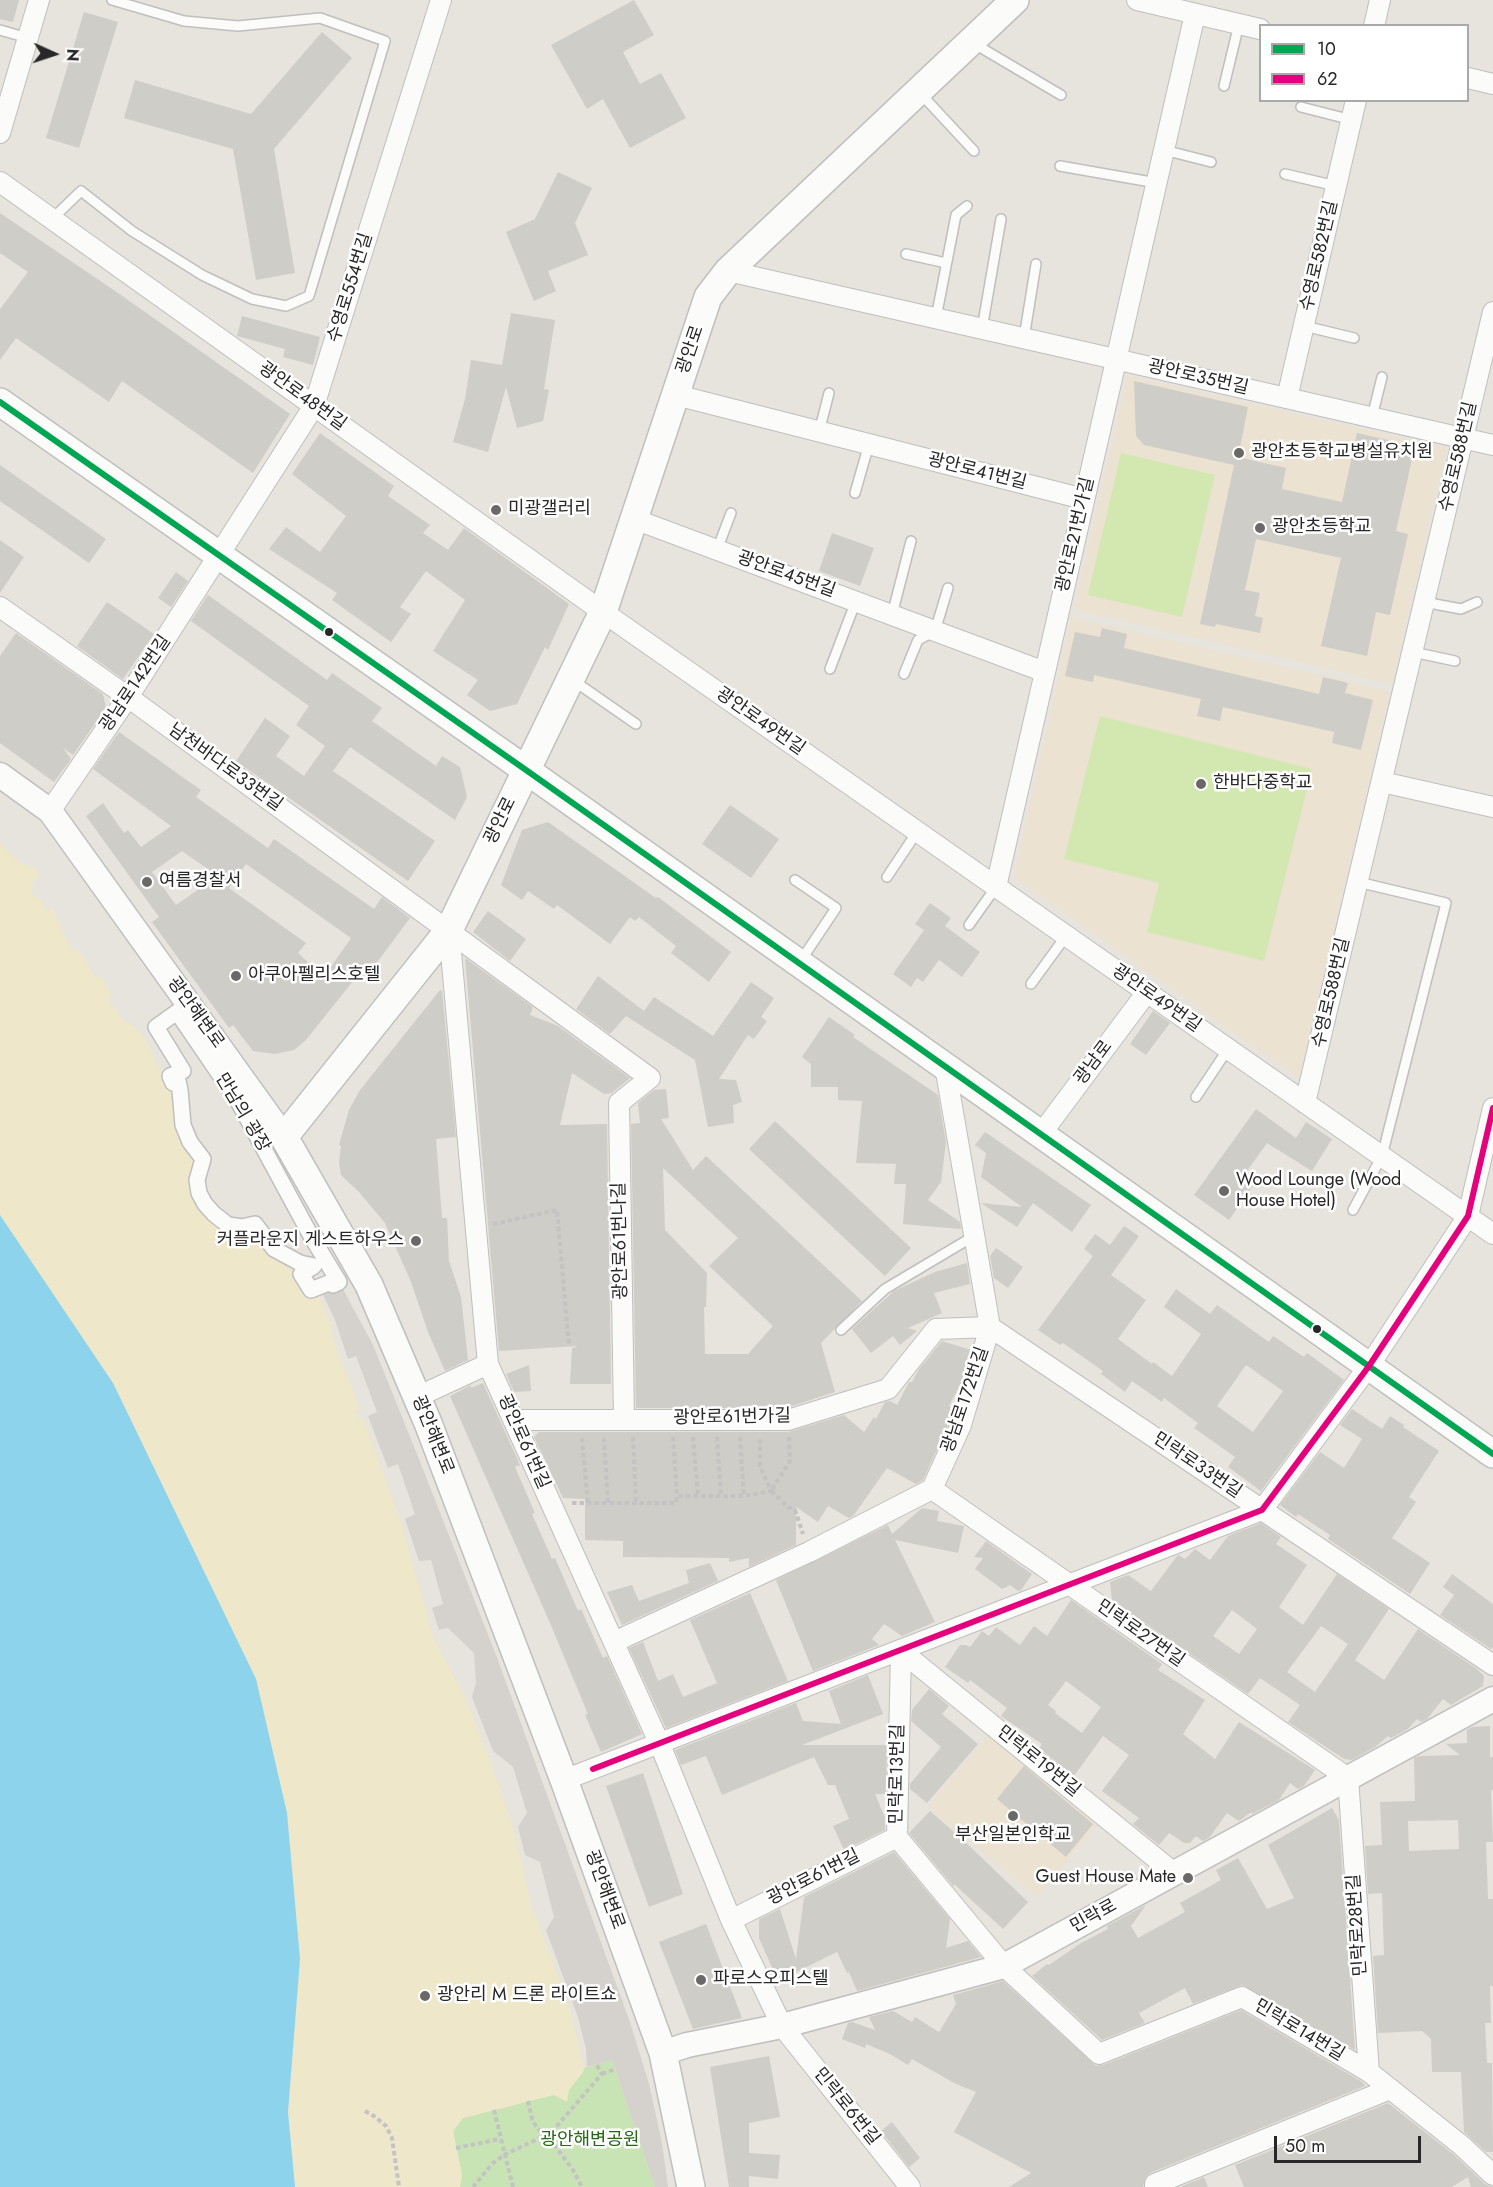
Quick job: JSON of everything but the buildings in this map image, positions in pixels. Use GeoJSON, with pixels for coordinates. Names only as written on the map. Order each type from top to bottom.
{"type":"FeatureCollection","features":[{"type":"Feature","properties":{"kind":"main road","name":"광안로"},"geometry":{"type":"LineString","coordinates":[[284,1137],[449,930],[603,612],[708,297],[728,271],[1015,0]]}},
{"type":"Feature","properties":{"kind":"main road"},"geometry":{"type":"LineString","coordinates":[[0,402],[526,770],[1493,1454]]}},
{"type":"Feature","properties":{"kind":"main road","name":"광안해변로"},"geometry":{"type":"LineString","coordinates":[[284,1137],[369,1285],[417,1397],[564,1780],[663,2053],[691,2187]]}},
{"type":"Feature","properties":{"kind":"street"},"geometry":{"type":"LineString","coordinates":[[0,133],[39,0]]}},
{"type":"Feature","properties":{"kind":"street","name":"수영로554번길"},"geometry":{"type":"LineString","coordinates":[[220,556],[314,406],[441,0]]}},
{"type":"Feature","properties":{"kind":"street"},"geometry":{"type":"LineString","coordinates":[[1137,0],[1196,10],[1259,29]]}},
{"type":"Feature","properties":{"kind":"street"},"geometry":{"type":"LineString","coordinates":[[1374,24],[1380,0]]}},
{"type":"Feature","properties":{"kind":"street","name":"광안로21번가길"},"geometry":{"type":"LineString","coordinates":[[996,886],[1196,10]]}},
{"type":"Feature","properties":{"kind":"street"},"geometry":{"type":"LineString","coordinates":[[1469,78],[1493,84]]}},
{"type":"Feature","properties":{"kind":"street","name":"수영로582번길"},"geometry":{"type":"LineString","coordinates":[[1287,398],[1356,102]]}},
{"type":"Feature","properties":{"kind":"street","name":"광안로48번길"},"geometry":{"type":"LineString","coordinates":[[0,182],[603,612]]}},
{"type":"Feature","properties":{"kind":"street","name":"광안로35번길"},"geometry":{"type":"LineString","coordinates":[[728,271],[1493,445]]}},
{"type":"Feature","properties":{"kind":"street","name":"수영로588번길"},"geometry":{"type":"LineString","coordinates":[[1305,1103],[1493,312]]}},
{"type":"Feature","properties":{"kind":"street","name":"광안로41번길"},"geometry":{"type":"LineString","coordinates":[[676,395],[1084,499]]}},
{"type":"Feature","properties":{"kind":"street","name":"광안로45번길"},"geometry":{"type":"LineString","coordinates":[[634,519],[1045,672]]}},
{"type":"Feature","properties":{"kind":"street","name":"광남로142번길"},"geometry":{"type":"LineString","coordinates":[[51,811],[220,556]]}},
{"type":"Feature","properties":{"kind":"street","name":"남천바다로33번길"},"geometry":{"type":"LineString","coordinates":[[0,607],[449,930]]}},
{"type":"Feature","properties":{"kind":"street","name":"광안로49번길"},"geometry":{"type":"LineString","coordinates":[[603,612],[1493,1234]]}},
{"type":"Feature","properties":{"kind":"street","name":"광안해변로"},"geometry":{"type":"LineString","coordinates":[[0,775],[51,811],[284,1137]]}},
{"type":"Feature","properties":{"kind":"street"},"geometry":{"type":"LineString","coordinates":[[1382,782],[1493,807]]}},
{"type":"Feature","properties":{"kind":"street","name":"광안로61번나길"},"geometry":{"type":"LineString","coordinates":[[449,930],[650,1078],[619,1103],[629,1419]]}},
{"type":"Feature","properties":{"kind":"street","name":"광안로61번길"},"geometry":{"type":"LineString","coordinates":[[449,930],[488,1364],[659,1743],[731,1920],[782,2026]]}},
{"type":"Feature","properties":{"kind":"street","name":"광남로"},"geometry":{"type":"LineString","coordinates":[[1041,1134],[1148,992]]}},
{"type":"Feature","properties":{"kind":"street","name":"만남의 광장"},"geometry":{"type":"LineString","coordinates":[[177,1012],[239,1103],[311,1236],[339,1282],[333,1285],[331,1282],[311,1290],[302,1274],[314,1266],[300,1263],[274,1249],[255,1224],[242,1227],[228,1225],[214,1214],[202,1198],[197,1180],[202,1159],[190,1142],[183,1125],[178,1081],[173,1083],[170,1076],[183,1071],[156,1028],[177,1012]]}},
{"type":"Feature","properties":{"kind":"street","name":"광남로172번길"},"geometry":{"type":"LineString","coordinates":[[932,1489],[961,1425],[990,1327],[945,1066]]}},
{"type":"Feature","properties":{"kind":"street"},"geometry":{"type":"LineString","coordinates":[[564,1780],[1262,1510],[1369,1366],[1468,1216],[1493,1108]]}},
{"type":"Feature","properties":{"kind":"street","name":"광안로61번가길"},"geometry":{"type":"LineString","coordinates":[[513,1420],[788,1420],[888,1389],[936,1329],[990,1327]]}},
{"type":"Feature","properties":{"kind":"street","name":"민락로33번길"},"geometry":{"type":"LineString","coordinates":[[990,1327],[1493,1665]]}},
{"type":"Feature","properties":{"kind":"street"},"geometry":{"type":"LineString","coordinates":[[417,1397],[488,1364]]}},
{"type":"Feature","properties":{"kind":"street"},"geometry":{"type":"LineString","coordinates":[[614,1642],[809,1552],[932,1489]]}},
{"type":"Feature","properties":{"kind":"street","name":"민락로27번길"},"geometry":{"type":"LineString","coordinates":[[932,1489],[1348,1778]]}},
{"type":"Feature","properties":{"kind":"street","name":"민락로13번길"},"geometry":{"type":"LineString","coordinates":[[901,1651],[897,1836],[1005,1966]]}},
{"type":"Feature","properties":{"kind":"street","name":"민락로19번길"},"geometry":{"type":"LineString","coordinates":[[901,1651],[1174,1873]]}},
{"type":"Feature","properties":{"kind":"street","name":"민락로"},"geometry":{"type":"LineString","coordinates":[[663,2053],[687,2045],[782,2026],[1005,1966],[1493,1699]]}},
{"type":"Feature","properties":{"kind":"street","name":"민락로28번길"},"geometry":{"type":"LineString","coordinates":[[1348,1778],[1369,2072]]}},
{"type":"Feature","properties":{"kind":"street","name":"광안로61번길"},"geometry":{"type":"LineString","coordinates":[[731,1920],[897,1836]]}},
{"type":"Feature","properties":{"kind":"street","name":"민락로14번길"},"geometry":{"type":"LineString","coordinates":[[1005,1966],[1099,2054],[1242,1997],[1369,2072],[1461,2145],[1493,2175]]}},
{"type":"Feature","properties":{"kind":"street","name":"민락로6번길"},"geometry":{"type":"LineString","coordinates":[[782,2026],[910,2187]]}},
{"type":"Feature","properties":{"kind":"street"},"geometry":{"type":"LineString","coordinates":[[1155,2186],[1390,2089]]}},
{"type":"Feature","properties":{"kind":"lane"},"geometry":{"type":"LineString","coordinates":[[52,219],[81,191],[132,231],[202,275],[252,299],[286,306],[309,296],[385,40],[320,18],[238,26],[184,21],[112,0]]}},
{"type":"Feature","properties":{"kind":"lane"},"geometry":{"type":"LineString","coordinates":[[1224,86],[1239,24]]}},
{"type":"Feature","properties":{"kind":"lane"},"geometry":{"type":"LineString","coordinates":[[0,30],[28,38]]}},
{"type":"Feature","properties":{"kind":"lane"},"geometry":{"type":"LineString","coordinates":[[971,42],[1061,95]]}},
{"type":"Feature","properties":{"kind":"lane"},"geometry":{"type":"LineString","coordinates":[[918,91],[975,151]]}},
{"type":"Feature","properties":{"kind":"lane"},"geometry":{"type":"LineString","coordinates":[[1301,107],[1352,120]]}},
{"type":"Feature","properties":{"kind":"lane"},"geometry":{"type":"LineString","coordinates":[[1164,150],[1211,162]]}},
{"type":"Feature","properties":{"kind":"lane"},"geometry":{"type":"LineString","coordinates":[[1060,166],[1157,183]]}},
{"type":"Feature","properties":{"kind":"lane","name":"수영로582번길"},"geometry":{"type":"LineString","coordinates":[[1285,174],[1336,186]]}},
{"type":"Feature","properties":{"kind":"lane"},"geometry":{"type":"LineString","coordinates":[[936,318],[956,215],[967,206]]}},
{"type":"Feature","properties":{"kind":"lane"},"geometry":{"type":"LineString","coordinates":[[982,329],[1001,219]]}},
{"type":"Feature","properties":{"kind":"lane"},"geometry":{"type":"LineString","coordinates":[[906,254],[946,263]]}},
{"type":"Feature","properties":{"kind":"lane"},"geometry":{"type":"LineString","coordinates":[[1024,338],[1036,264]]}},
{"type":"Feature","properties":{"kind":"lane","name":"수영로582번길"},"geometry":{"type":"LineString","coordinates":[[1304,326],[1354,338]]}},
{"type":"Feature","properties":{"kind":"lane"},"geometry":{"type":"LineString","coordinates":[[1372,417],[1382,377]]}},
{"type":"Feature","properties":{"kind":"lane"},"geometry":{"type":"LineString","coordinates":[[819,432],[829,393]]}},
{"type":"Feature","properties":{"kind":"lane"},"geometry":{"type":"LineString","coordinates":[[855,493],[869,444]]}},
{"type":"Feature","properties":{"kind":"lane","name":"광안로45번길"},"geometry":{"type":"LineString","coordinates":[[717,550],[731,513]]}},
{"type":"Feature","properties":{"kind":"lane"},"geometry":{"type":"LineString","coordinates":[[892,615],[911,541]]}},
{"type":"Feature","properties":{"kind":"lane"},"geometry":{"type":"LineString","coordinates":[[904,674],[918,640],[935,631],[948,588]]}},
{"type":"Feature","properties":{"kind":"lane","name":"광안로45번길"},"geometry":{"type":"LineString","coordinates":[[830,669],[856,601]]}},
{"type":"Feature","properties":{"kind":"lane"},"geometry":{"type":"LineString","coordinates":[[1424,602],[1461,609],[1477,602]]}},
{"type":"Feature","properties":{"kind":"lane"},"geometry":{"type":"LineString","coordinates":[[1413,652],[1455,661]]}},
{"type":"Feature","properties":{"kind":"lane"},"geometry":{"type":"LineString","coordinates":[[571,680],[636,724]]}},
{"type":"Feature","properties":{"kind":"lane"},"geometry":{"type":"LineString","coordinates":[[887,877],[917,832]]}},
{"type":"Feature","properties":{"kind":"lane"},"geometry":{"type":"LineString","coordinates":[[795,880],[836,908],[799,963]]}},
{"type":"Feature","properties":{"kind":"lane"},"geometry":{"type":"LineString","coordinates":[[1353,1210],[1382,1156],[1446,903],[1358,882]]}},
{"type":"Feature","properties":{"kind":"lane"},"geometry":{"type":"LineString","coordinates":[[969,925],[996,886]]}},
{"type":"Feature","properties":{"kind":"lane"},"geometry":{"type":"LineString","coordinates":[[1031,984],[1066,936]]}},
{"type":"Feature","properties":{"kind":"lane"},"geometry":{"type":"LineString","coordinates":[[1196,1097],[1228,1049]]}},
{"type":"Feature","properties":{"kind":"lane"},"geometry":{"type":"LineString","coordinates":[[841,1330],[885,1289],[974,1236]]}},
{"type":"Feature","properties":{"kind":"path"},"geometry":{"type":"LineString","coordinates":[[475,1225],[502,1223],[557,1210],[569,1346]]}},
{"type":"Feature","properties":{"kind":"path"},"geometry":{"type":"LineString","coordinates":[[580,1419],[588,1503]]}},
{"type":"Feature","properties":{"kind":"path"},"geometry":{"type":"LineString","coordinates":[[603,1419],[608,1503]]}},
{"type":"Feature","properties":{"kind":"path"},"geometry":{"type":"LineString","coordinates":[[629,1419],[636,1503]]}},
{"type":"Feature","properties":{"kind":"path"},"geometry":{"type":"LineString","coordinates":[[550,1503],[676,1503],[678,1496],[671,1419]]}},
{"type":"Feature","properties":{"kind":"path"},"geometry":{"type":"LineString","coordinates":[[692,1419],[698,1496]]}},
{"type":"Feature","properties":{"kind":"path"},"geometry":{"type":"LineString","coordinates":[[716,1419],[721,1496]]}},
{"type":"Feature","properties":{"kind":"path"},"geometry":{"type":"LineString","coordinates":[[739,1420],[744,1496]]}},
{"type":"Feature","properties":{"kind":"path"},"geometry":{"type":"LineString","coordinates":[[759,1420],[760,1466],[771,1491],[788,1507],[795,1510],[809,1552]]}},
{"type":"Feature","properties":{"kind":"path"},"geometry":{"type":"LineString","coordinates":[[678,1496],[744,1496],[771,1491],[789,1461],[788,1420]]}},
{"type":"Feature","properties":{"kind":"path"},"geometry":{"type":"LineString","coordinates":[[596,2064],[602,2074]]}},
{"type":"Feature","properties":{"kind":"path"},"geometry":{"type":"LineString","coordinates":[[473,2187],[492,2164],[504,2155],[544,2136],[555,2128],[602,2074],[615,2069]]}},
{"type":"Feature","properties":{"kind":"path"},"geometry":{"type":"LineString","coordinates":[[528,2102],[532,2119],[573,2170],[582,2187]]}},
{"type":"Feature","properties":{"kind":"path"},"geometry":{"type":"LineString","coordinates":[[494,2110],[513,2187]]}},
{"type":"Feature","properties":{"kind":"path"},"geometry":{"type":"LineString","coordinates":[[365,2111],[374,2115],[386,2126],[392,2138],[399,2187]]}},
{"type":"Feature","properties":{"kind":"path"},"geometry":{"type":"LineString","coordinates":[[456,2148],[500,2139]]}},
{"type":"Feature","properties":{"kind":"shaded area","name":"광안초등학교"},"geometry":{"type":"Polygon","coordinates":[[[1128,376],[1446,448],[1392,684],[1074,609],[1128,376]]]}},
{"type":"Feature","properties":{"kind":"shaded area","name":"한바다중학교"},"geometry":{"type":"Polygon","coordinates":[[[1072,618],[1390,691],[1299,1078],[1014,877],[1072,618]]]}},
{"type":"Feature","properties":{"kind":"shaded area"},"geometry":{"type":"Polygon","coordinates":[[[339,1282],[373,1345],[417,1454],[496,1655],[630,2022],[649,2084],[662,2143],[668,2187],[655,2187],[612,2060],[587,2067],[586,2049],[578,2017],[546,1930],[554,1917],[540,1862],[525,1855],[518,1827],[527,1813],[513,1767],[493,1751],[472,1697],[476,1683],[474,1653],[448,1628],[439,1630],[432,1608],[443,1604],[431,1560],[419,1561],[405,1519],[415,1514],[398,1464],[388,1468],[368,1416],[377,1412],[356,1356],[348,1359],[335,1320],[319,1286],[339,1282]]]}},
{"type":"Feature","properties":{"kind":"shaded area","name":"부산일본인학교"},"geometry":{"type":"Polygon","coordinates":[[[989,1734],[1097,1825],[1037,1897],[928,1807],[989,1734]]]}},
{"type":"Feature","properties":{"kind":"green space"},"geometry":{"type":"Polygon","coordinates":[[[1121,453],[1215,475],[1182,617],[1088,595],[1121,453]]]}},
{"type":"Feature","properties":{"kind":"green space"},"geometry":{"type":"Polygon","coordinates":[[[1100,716],[1312,769],[1264,961],[1147,932],[1159,883],[1064,859],[1100,716]]]}},
{"type":"Feature","properties":{"kind":"green space","name":"광안해변공원"},"geometry":{"type":"Polygon","coordinates":[[[612,2060],[655,2187],[460,2187],[462,2175],[453,2131],[463,2118],[569,2090],[584,2068],[612,2060]]]}},
{"type":"Feature","properties":{"kind":"sand"},"geometry":{"type":"Polygon","coordinates":[[[0,843],[19,862],[35,868],[39,876],[34,881],[31,895],[41,899],[44,909],[53,909],[71,949],[82,954],[94,977],[101,977],[111,993],[111,1005],[116,1008],[121,1018],[145,1038],[156,1064],[161,1071],[170,1076],[203,1159],[197,1180],[214,1214],[255,1224],[321,1291],[319,1296],[329,1319],[336,1348],[360,1409],[355,1411],[358,1420],[363,1418],[400,1519],[434,1639],[465,1697],[513,1827],[532,1908],[569,2005],[584,2068],[569,2090],[567,2102],[554,2095],[463,2118],[453,2131],[462,2175],[460,2187],[295,2187],[288,2112],[300,1959],[287,1813],[256,1679],[113,1383],[0,1215],[0,843]]]}},
{"type":"Feature","properties":{"kind":"water"},"geometry":{"type":"Polygon","coordinates":[[[0,1215],[113,1383],[256,1679],[287,1813],[300,1959],[288,2112],[295,2187],[0,2187],[0,1215]]]}},
{"type":"Feature","properties":{"kind":"transit line","name":"10"},"geometry":{"type":"LineString","coordinates":[[0,402],[526,770],[1493,1454]]}},
{"type":"Feature","properties":{"kind":"transit line","name":"62"},"geometry":{"type":"LineString","coordinates":[[593,1769],[1262,1510],[1369,1366],[1468,1216],[1493,1108]]}},
{"type":"Feature","properties":{"kind":"place","name":"광안초등학교병설유치원"},"geometry":{"type":"Point","coordinates":[1239,453]}},
{"type":"Feature","properties":{"kind":"place","name":"미광갤러리"},"geometry":{"type":"Point","coordinates":[496,510]}},
{"type":"Feature","properties":{"kind":"place","name":"광안초등학교"},"geometry":{"type":"Point","coordinates":[1260,528]}},
{"type":"Feature","properties":{"kind":"place","name":"한바다중학교"},"geometry":{"type":"Point","coordinates":[1201,784]}},
{"type":"Feature","properties":{"kind":"place","name":"여름경찰서"},"geometry":{"type":"Point","coordinates":[147,882]}},
{"type":"Feature","properties":{"kind":"place","name":"아쿠아펠리스호텔"},"geometry":{"type":"Point","coordinates":[236,976]}},
{"type":"Feature","properties":{"kind":"place","name":"Wood Lounge (Wood House Hotel)"},"geometry":{"type":"Point","coordinates":[1224,1191]}},
{"type":"Feature","properties":{"kind":"place","name":"커플라운지 게스트하우스"},"geometry":{"type":"Point","coordinates":[416,1241]}},
{"type":"Feature","properties":{"kind":"place","name":"부산일본인학교"},"geometry":{"type":"Point","coordinates":[1013,1816]}},
{"type":"Feature","properties":{"kind":"place","name":"Guest House Mate"},"geometry":{"type":"Point","coordinates":[1188,1878]}},
{"type":"Feature","properties":{"kind":"place","name":"파로스오피스텔"},"geometry":{"type":"Point","coordinates":[701,1980]}},
{"type":"Feature","properties":{"kind":"place","name":"광안리 M 드론 라이트쇼"},"geometry":{"type":"Point","coordinates":[425,1996]}}]}
